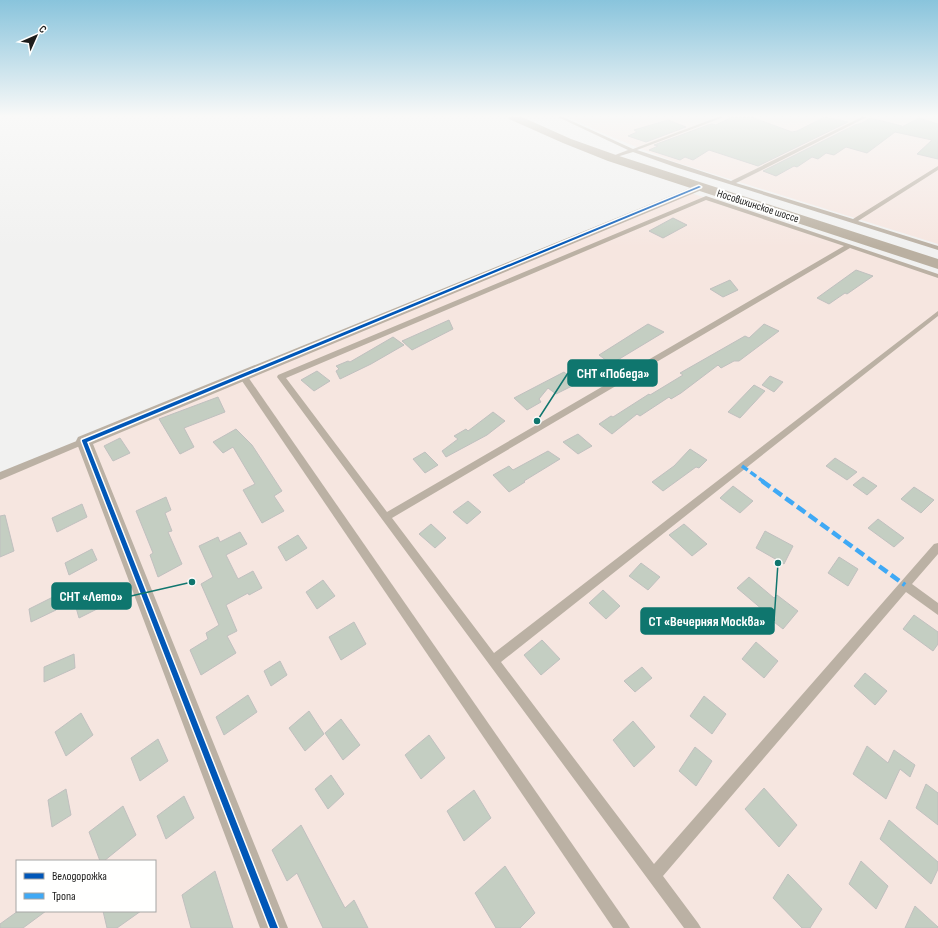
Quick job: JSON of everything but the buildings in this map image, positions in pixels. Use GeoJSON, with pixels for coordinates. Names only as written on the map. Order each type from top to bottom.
{"type":"FeatureCollection","features":[{"type":"Feature","properties":{"kind":"main road","name":"Носовихинское шоссе"},"geometry":{"type":"LineString","coordinates":[[619,160],[938,264]]}},
{"type":"Feature","properties":{"kind":"street"},"geometry":{"type":"LineString","coordinates":[[274,928],[84,441],[700,187]]}},
{"type":"Feature","properties":{"kind":"lane"},"geometry":{"type":"LineString","coordinates":[[663,160],[938,248]]}},
{"type":"Feature","properties":{"kind":"lane"},"geometry":{"type":"LineString","coordinates":[[730,183],[776,160]]}},
{"type":"Feature","properties":{"kind":"lane"},"geometry":{"type":"LineString","coordinates":[[854,221],[938,168]]}},
{"type":"Feature","properties":{"kind":"lane"},"geometry":{"type":"LineString","coordinates":[[693,928],[281,377],[706,198],[938,276]]}},
{"type":"Feature","properties":{"kind":"lane"},"geometry":{"type":"LineString","coordinates":[[386,516],[849,246]]}},
{"type":"Feature","properties":{"kind":"lane"},"geometry":{"type":"LineString","coordinates":[[493,661],[938,313]]}},
{"type":"Feature","properties":{"kind":"lane"},"geometry":{"type":"LineString","coordinates":[[243,376],[622,928]]}},
{"type":"Feature","properties":{"kind":"lane"},"geometry":{"type":"LineString","coordinates":[[0,476],[84,441]]}},
{"type":"Feature","properties":{"kind":"lane"},"geometry":{"type":"LineString","coordinates":[[654,875],[938,547]]}},
{"type":"Feature","properties":{"kind":"lane"},"geometry":{"type":"LineString","coordinates":[[905,585],[938,610]]}},
{"type":"Feature","properties":{"kind":"shaded area"},"geometry":{"type":"Polygon","coordinates":[[[670,160],[938,160],[938,244],[670,160]]]}},
{"type":"Feature","properties":{"kind":"shaded area"},"geometry":{"type":"Polygon","coordinates":[[[688,192],[938,276],[938,928],[0,928],[0,476],[688,192]]]}},
{"type":"Feature","properties":{"kind":"marked path"},"geometry":{"type":"LineString","coordinates":[[742,466],[905,585]]}},
{"type":"Feature","properties":{"kind":"cycle path"},"geometry":{"type":"LineString","coordinates":[[274,928],[84,441],[700,187]]}},
{"type":"Feature","properties":{"kind":"place","name":"СНТ «Победа»"},"geometry":{"type":"Point","coordinates":[537,421]}},
{"type":"Feature","properties":{"kind":"place","name":"СТ «Вечерняя Москва»"},"geometry":{"type":"Point","coordinates":[778,563]}},
{"type":"Feature","properties":{"kind":"place","name":"СНТ «Лето»"},"geometry":{"type":"Point","coordinates":[192,582]}}]}
